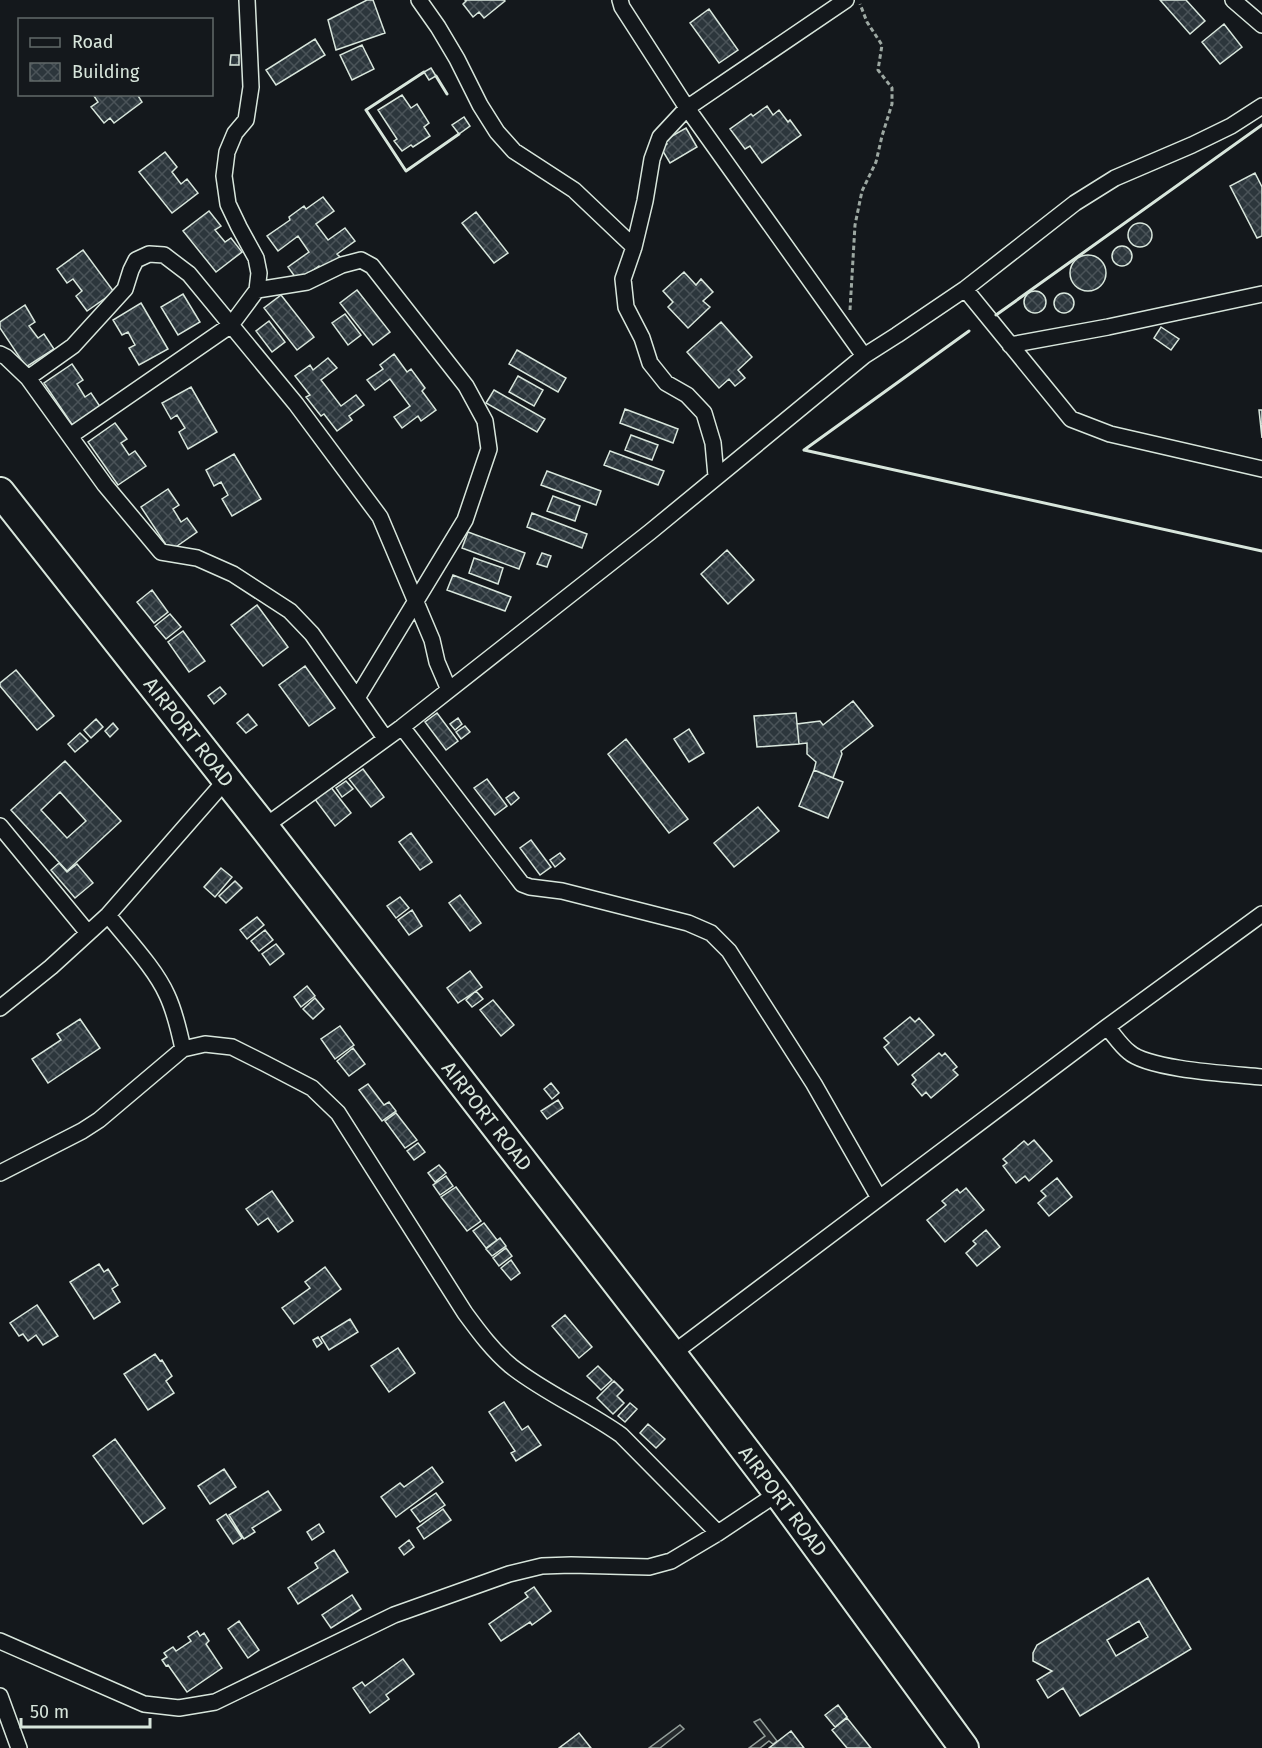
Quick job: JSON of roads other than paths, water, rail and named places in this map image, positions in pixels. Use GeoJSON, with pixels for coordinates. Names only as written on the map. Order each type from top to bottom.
{"type":"FeatureCollection","features":[{"type":"Feature","properties":{"kind":"highway","name":"AIRPORT ROAD"},"geometry":{"type":"LineString","coordinates":[[0,492],[264,827],[778,1492],[964,1748]]}},
{"type":"Feature","properties":{"kind":"street"},"geometry":{"type":"LineString","coordinates":[[70,436],[231,325],[257,290],[259,273],[256,258],[228,204],[224,176],[227,152],[235,134],[246,120],[251,87],[248,0]]}},
{"type":"Feature","properties":{"kind":"street"},"geometry":{"type":"LineString","coordinates":[[419,0],[458,59],[480,105],[503,139],[514,151],[574,190],[634,247]]}},
{"type":"Feature","properties":{"kind":"street"},"geometry":{"type":"LineString","coordinates":[[620,0],[622,8],[687,108],[864,356]]}},
{"type":"Feature","properties":{"kind":"street"},"geometry":{"type":"LineString","coordinates":[[716,476],[713,443],[704,413],[687,395],[666,383],[650,363],[642,338],[627,307],[623,279],[634,247],[652,159],[660,138],[687,108],[846,0]]}},
{"type":"Feature","properties":{"kind":"street"},"geometry":{"type":"LineString","coordinates":[[1233,0],[1262,25]]}},
{"type":"Feature","properties":{"kind":"street"},"geometry":{"type":"LineString","coordinates":[[264,827],[402,727],[650,532],[864,356],[965,289],[1075,203],[1115,178],[1192,145],[1262,106]]}},
{"type":"Feature","properties":{"kind":"street"},"geometry":{"type":"LineString","coordinates":[[28,378],[73,346],[125,289],[136,260],[150,254],[164,255],[189,273],[296,404],[380,517],[432,640],[437,662],[449,690]]}},
{"type":"Feature","properties":{"kind":"street"},"geometry":{"type":"LineString","coordinates":[[257,290],[307,282],[342,265],[361,260],[372,266],[466,386],[485,421],[489,449],[465,520],[357,698]]}},
{"type":"Feature","properties":{"kind":"street"},"geometry":{"type":"LineString","coordinates":[[965,289],[1071,419],[1110,434],[1262,469]]}},
{"type":"Feature","properties":{"kind":"street"},"geometry":{"type":"LineString","coordinates":[[1010,345],[1262,294]]}},
{"type":"Feature","properties":{"kind":"street"},"geometry":{"type":"LineString","coordinates":[[0,354],[28,378],[105,484],[160,552],[197,558],[233,574],[290,610],[312,634],[385,738]]}},
{"type":"Feature","properties":{"kind":"street"},"geometry":{"type":"LineString","coordinates":[[402,727],[522,884],[562,891],[688,923],[711,933],[729,951],[814,1084],[879,1198]]}},
{"type":"Feature","properties":{"kind":"street"},"geometry":{"type":"LineString","coordinates":[[0,1008],[51,967],[108,915],[226,780]]}},
{"type":"Feature","properties":{"kind":"street"},"geometry":{"type":"LineString","coordinates":[[0,826],[88,933]]}},
{"type":"Feature","properties":{"kind":"street"},"geometry":{"type":"LineString","coordinates":[[672,1354],[1107,1027],[1262,914]]}},
{"type":"Feature","properties":{"kind":"street"},"geometry":{"type":"LineString","coordinates":[[108,915],[155,975],[166,994],[176,1019],[183,1049]]}},
{"type":"Feature","properties":{"kind":"street"},"geometry":{"type":"LineString","coordinates":[[1107,1027],[1130,1053],[1146,1061],[1170,1067],[1262,1077]]}},
{"type":"Feature","properties":{"kind":"street"},"geometry":{"type":"LineString","coordinates":[[0,1173],[99,1120],[183,1049],[205,1044],[232,1047],[312,1088],[338,1113],[459,1303],[488,1344],[510,1366],[621,1435],[718,1533]]}},
{"type":"Feature","properties":{"kind":"street"},"geometry":{"type":"LineString","coordinates":[[0,1641],[144,1704],[179,1708],[215,1702],[394,1615],[509,1574],[542,1566],[649,1567],[671,1561],[718,1533],[778,1492]]}},
{"type":"Feature","properties":{"kind":"street"},"geometry":{"type":"LineString","coordinates":[[0,1696],[19,1748]]}}]}
